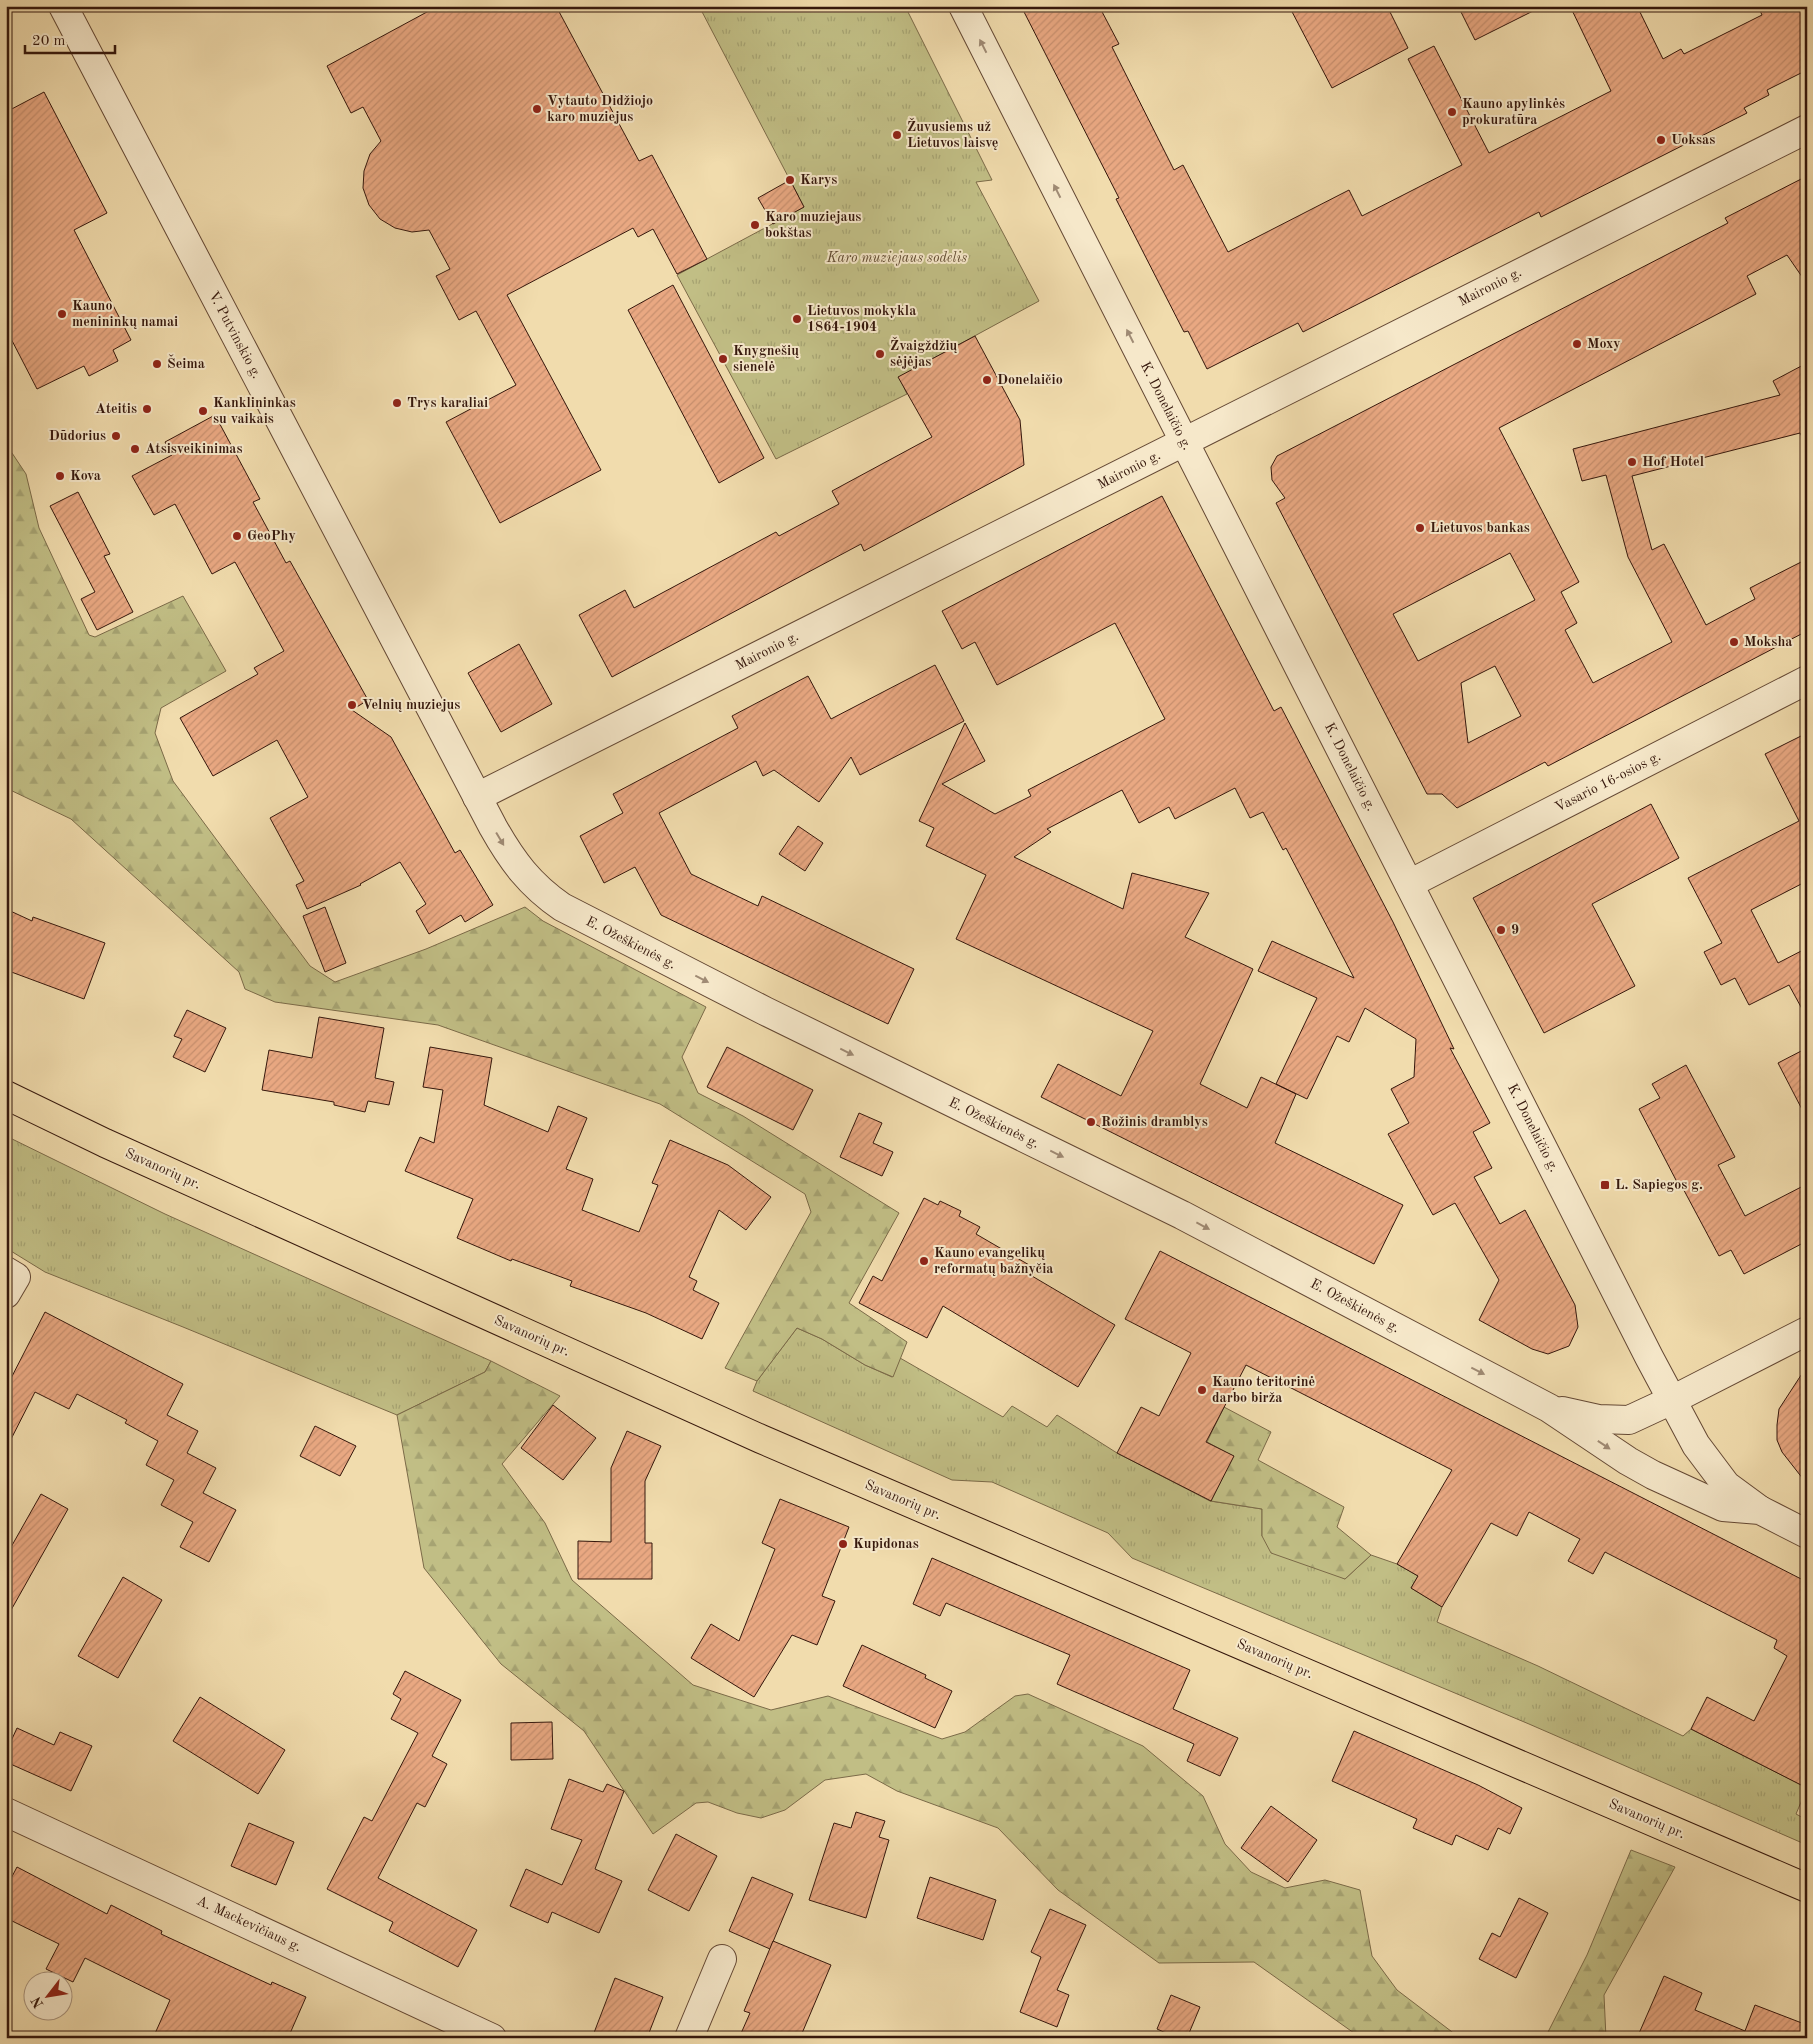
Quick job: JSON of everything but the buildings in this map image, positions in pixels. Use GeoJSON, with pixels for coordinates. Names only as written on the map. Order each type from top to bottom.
{"type":"FeatureCollection","features":[{"type":"Feature","properties":{"kind":"main road","name":"Savanorių pr."},"geometry":{"type":"LineString","coordinates":[[6,1095],[122,1151],[761,1439],[1807,1888]]}},
{"type":"Feature","properties":{"kind":"street","name":"V. Putvinskio g."},"geometry":{"type":"LineString","coordinates":[[64,6],[477,796]]}},
{"type":"Feature","properties":{"kind":"street","name":"K. Donelaičio g."},"geometry":{"type":"LineString","coordinates":[[963,6],[1672,1400],[1696,1445],[1726,1485],[1760,1510]]}},
{"type":"Feature","properties":{"kind":"street","name":"Maironio g."},"geometry":{"type":"LineString","coordinates":[[477,796],[1807,129]]}},
{"type":"Feature","properties":{"kind":"street","name":"Vasario 16-osios g."},"geometry":{"type":"LineString","coordinates":[[1408,884],[1807,680]]}},
{"type":"Feature","properties":{"kind":"street","name":"E. Ožeškienės g."},"geometry":{"type":"LineString","coordinates":[[477,796],[502,843],[520,870],[542,893],[562,907],[765,1012],[1182,1215],[1549,1408],[1628,1461],[1653,1475],[1723,1507],[1760,1510],[1807,1534]]}},
{"type":"Feature","properties":{"kind":"street"},"geometry":{"type":"LineString","coordinates":[[1672,1400],[1807,1331]]}},
{"type":"Feature","properties":{"kind":"street","name":"E. Ožeškienės g."},"geometry":{"type":"LineString","coordinates":[[1549,1408],[1598,1419],[1629,1420],[1672,1400]]}},
{"type":"Feature","properties":{"kind":"street","name":"A. Mackevičiaus g."},"geometry":{"type":"LineString","coordinates":[[6,1812],[492,2038]]}},
{"type":"Feature","properties":{"kind":"street"},"geometry":{"type":"LineString","coordinates":[[689,2038],[722,1958]]}},
{"type":"Feature","properties":{"kind":"green space","name":"Karo muziejaus sodelis"},"geometry":{"type":"Polygon","coordinates":[[[699,6],[905,6],[992,180],[976,182],[1039,301],[899,377],[907,394],[776,459],[677,275],[804,207],[699,6]]]}},
{"type":"Feature","properties":{"kind":"green space"},"geometry":{"type":"Polygon","coordinates":[[[6,444],[26,474],[39,528],[89,635],[95,637],[183,596],[226,671],[161,708],[155,733],[173,781],[310,966],[335,982],[426,949],[525,907],[543,921],[706,1007],[682,1057],[698,1093],[743,1116],[899,1213],[849,1303],[907,1342],[893,1377],[865,1365],[822,1339],[797,1328],[757,1381],[725,1368],[811,1212],[805,1194],[660,1104],[438,1025],[275,1002],[245,989],[239,972],[71,819],[6,788],[6,444]]]}},
{"type":"Feature","properties":{"kind":"green space"},"geometry":{"type":"Polygon","coordinates":[[[6,1136],[165,1214],[491,1361],[485,1372],[397,1415],[45,1272],[6,1248],[6,1136]]]}},
{"type":"Feature","properties":{"kind":"green space"},"geometry":{"type":"Polygon","coordinates":[[[797,1328],[822,1339],[865,1365],[892,1377],[900,1358],[1003,1417],[1012,1406],[1047,1427],[1057,1415],[1117,1453],[1210,1501],[1262,1509],[1262,1536],[1345,1579],[1371,1555],[1397,1564],[1418,1576],[1411,1588],[1442,1607],[1437,1622],[1538,1666],[1683,1736],[1691,1729],[1807,1788],[1796,1814],[1807,1820],[1807,1845],[1529,1724],[1132,1558],[1108,1533],[992,1482],[952,1480],[753,1391],[757,1381],[797,1328]]]}},
{"type":"Feature","properties":{"kind":"green space"},"geometry":{"type":"Polygon","coordinates":[[[491,1361],[560,1396],[502,1464],[545,1523],[572,1580],[693,1685],[771,1710],[828,1696],[942,1739],[965,1732],[1015,1696],[1028,1694],[1143,1746],[1203,1796],[1225,1844],[1251,1872],[1285,1888],[1325,1880],[1360,1890],[1372,1956],[1397,1990],[1460,2038],[1361,2038],[1254,1962],[1159,1963],[1058,1890],[998,1828],[897,1791],[866,1774],[825,1780],[785,1810],[761,1818],[737,1813],[708,1802],[696,1803],[653,1834],[584,1731],[501,1664],[424,1568],[397,1415],[485,1372],[491,1361]]]}},
{"type":"Feature","properties":{"kind":"green space"},"geometry":{"type":"Polygon","coordinates":[[[1224,1407],[1271,1432],[1258,1460],[1344,1507],[1337,1527],[1371,1555],[1345,1579],[1271,1553],[1262,1536],[1262,1509],[1211,1501],[1233,1456],[1207,1442],[1224,1407]]]}},
{"type":"Feature","properties":{"kind":"green space"},"geometry":{"type":"Polygon","coordinates":[[[1631,1850],[1675,1867],[1604,1995],[1606,2038],[1545,2038],[1587,1955],[1631,1850]]]}},
{"type":"Feature","properties":{"kind":"place","name":"Vytauto Didžiojo karo muziejus"},"geometry":{"type":"Point","coordinates":[537,109]}},
{"type":"Feature","properties":{"kind":"place","name":"Kauno apylinkės prokuratūra"},"geometry":{"type":"Point","coordinates":[1452,112]}},
{"type":"Feature","properties":{"kind":"place","name":"Žuvusiems už Lietuvos laisvę"},"geometry":{"type":"Point","coordinates":[897,135]}},
{"type":"Feature","properties":{"kind":"place","name":"Uoksas"},"geometry":{"type":"Point","coordinates":[1661,140]}},
{"type":"Feature","properties":{"kind":"place","name":"Karys"},"geometry":{"type":"Point","coordinates":[790,180]}},
{"type":"Feature","properties":{"kind":"place","name":"Karo muziejaus bokštas"},"geometry":{"type":"Point","coordinates":[755,225]}},
{"type":"Feature","properties":{"kind":"place","name":"Kauno menininkų namai"},"geometry":{"type":"Point","coordinates":[62,314]}},
{"type":"Feature","properties":{"kind":"place","name":"Lietuvos mokykla 1864-1904"},"geometry":{"type":"Point","coordinates":[797,319]}},
{"type":"Feature","properties":{"kind":"place","name":"Moxy"},"geometry":{"type":"Point","coordinates":[1577,344]}},
{"type":"Feature","properties":{"kind":"place","name":"Žvaigždžių sėjėjas"},"geometry":{"type":"Point","coordinates":[880,354]}},
{"type":"Feature","properties":{"kind":"place","name":"Knygnešių sienelė"},"geometry":{"type":"Point","coordinates":[723,359]}},
{"type":"Feature","properties":{"kind":"place","name":"Šeima"},"geometry":{"type":"Point","coordinates":[157,364]}},
{"type":"Feature","properties":{"kind":"place","name":"Donelaičio"},"geometry":{"type":"Point","coordinates":[987,380]}},
{"type":"Feature","properties":{"kind":"place","name":"Trys karaliai"},"geometry":{"type":"Point","coordinates":[397,403]}},
{"type":"Feature","properties":{"kind":"place","name":"Ateitis"},"geometry":{"type":"Point","coordinates":[147,409]}},
{"type":"Feature","properties":{"kind":"place","name":"Kanklininkas su vaikais"},"geometry":{"type":"Point","coordinates":[203,411]}},
{"type":"Feature","properties":{"kind":"place","name":"Dūdorius"},"geometry":{"type":"Point","coordinates":[116,436]}},
{"type":"Feature","properties":{"kind":"place","name":"Atsisveikinimas"},"geometry":{"type":"Point","coordinates":[135,449]}},
{"type":"Feature","properties":{"kind":"place","name":"Hof Hotel"},"geometry":{"type":"Point","coordinates":[1632,462]}},
{"type":"Feature","properties":{"kind":"place","name":"Kova"},"geometry":{"type":"Point","coordinates":[60,476]}},
{"type":"Feature","properties":{"kind":"place","name":"Lietuvos bankas"},"geometry":{"type":"Point","coordinates":[1420,528]}},
{"type":"Feature","properties":{"kind":"place","name":"GeoPhy"},"geometry":{"type":"Point","coordinates":[237,536]}},
{"type":"Feature","properties":{"kind":"place","name":"Moksha"},"geometry":{"type":"Point","coordinates":[1734,642]}},
{"type":"Feature","properties":{"kind":"place","name":"Velnių muziejus"},"geometry":{"type":"Point","coordinates":[352,705]}},
{"type":"Feature","properties":{"kind":"place","name":"9"},"geometry":{"type":"Point","coordinates":[1501,930]}},
{"type":"Feature","properties":{"kind":"place","name":"Rožinis dramblys"},"geometry":{"type":"Point","coordinates":[1091,1122]}},
{"type":"Feature","properties":{"kind":"place","name":"L. Sapiegos g."},"geometry":{"type":"Point","coordinates":[1605,1185]}},
{"type":"Feature","properties":{"kind":"place","name":"Kauno evangelikų reformatų bažnyčia"},"geometry":{"type":"Point","coordinates":[924,1261]}},
{"type":"Feature","properties":{"kind":"place","name":"Kauno teritorinė darbo birža"},"geometry":{"type":"Point","coordinates":[1202,1390]}},
{"type":"Feature","properties":{"kind":"place","name":"Kupidonas"},"geometry":{"type":"Point","coordinates":[843,1544]}}]}
